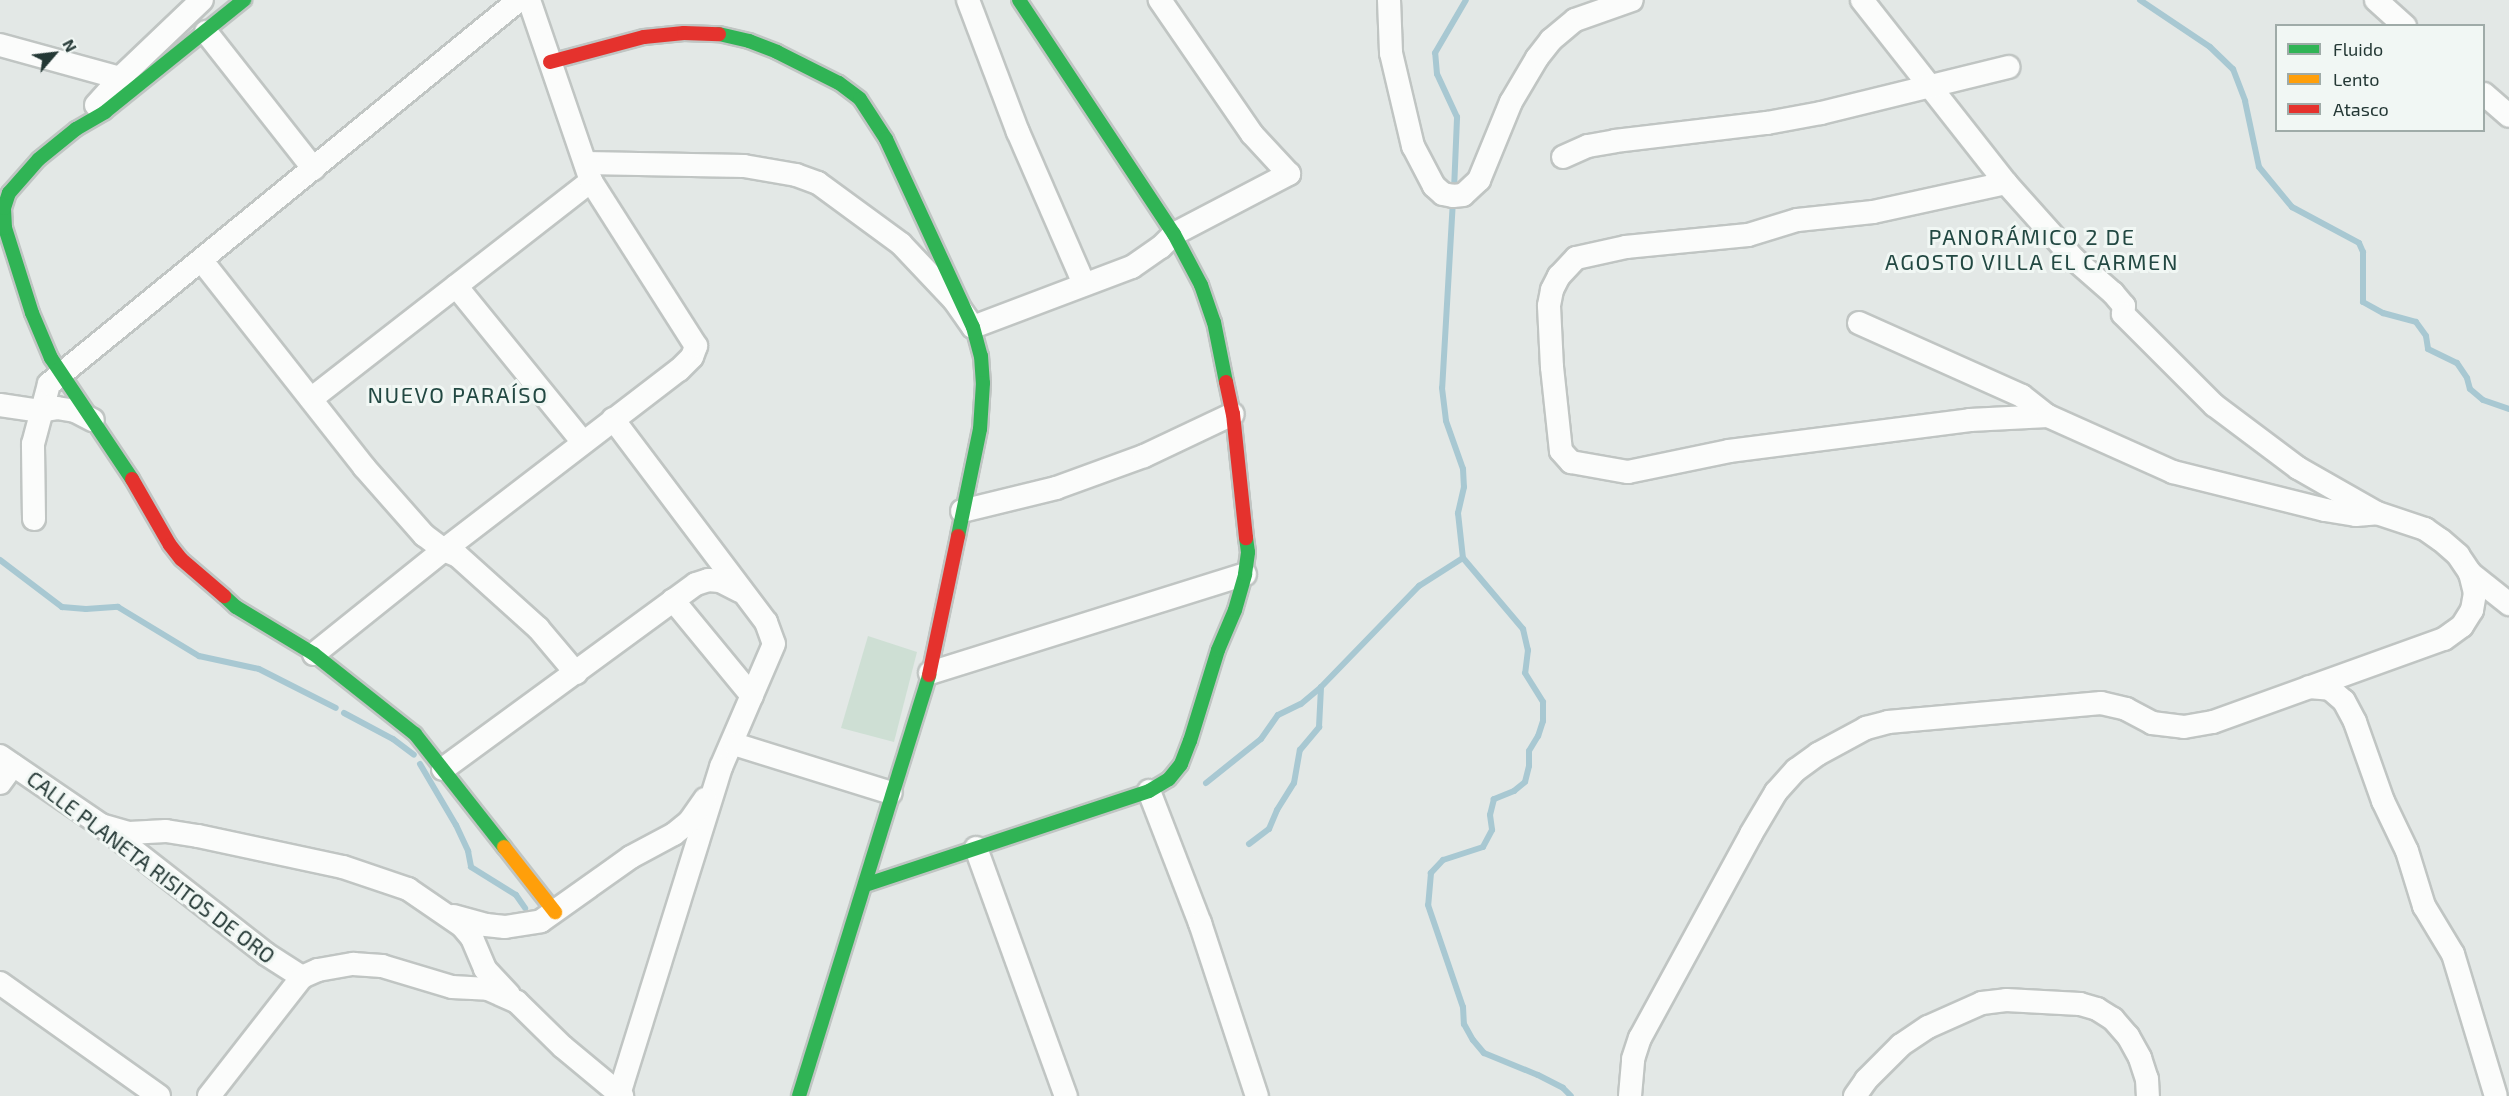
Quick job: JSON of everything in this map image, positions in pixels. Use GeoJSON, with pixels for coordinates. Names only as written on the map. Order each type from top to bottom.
{"type":"FeatureCollection","features":[{"type":"Feature","properties":{"kind":"street"},"geometry":{"type":"LineString","coordinates":[[202,0],[120,78],[76,129],[16,182],[9,193],[4,208],[2,228],[40,337],[62,376],[93,420],[181,559],[236,607],[314,654],[415,734],[555,912]]}},
{"type":"Feature","properties":{"kind":"street"},"geometry":{"type":"LineString","coordinates":[[76,129],[105,112],[244,0]]}},
{"type":"Feature","properties":{"kind":"street"},"geometry":{"type":"LineString","coordinates":[[34,519],[33,444],[49,384],[62,376],[519,0]]}},
{"type":"Feature","properties":{"kind":"street"},"geometry":{"type":"LineString","coordinates":[[314,654],[444,550],[679,370],[692,357],[696,346],[589,172],[529,0]]}},
{"type":"Feature","properties":{"kind":"street"},"geometry":{"type":"LineString","coordinates":[[968,0],[1018,132],[1084,284]]}},
{"type":"Feature","properties":{"kind":"street"},"geometry":{"type":"LineString","coordinates":[[864,885],[1149,791],[1169,779],[1181,764],[1218,650],[1235,610],[1245,573],[1248,552],[1233,414],[1214,322],[1201,285],[1174,234],[1019,0]]}},
{"type":"Feature","properties":{"kind":"street"},"geometry":{"type":"LineString","coordinates":[[973,327],[1132,267],[1161,247],[1174,234],[1289,174],[1252,134],[1160,0]]}},
{"type":"Feature","properties":{"kind":"street"},"geometry":{"type":"LineString","coordinates":[[1389,0],[1391,52],[1413,146],[1434,186],[1443,194],[1453,196],[1463,195],[1479,180],[1511,102],[1537,58],[1551,40],[1575,20],[1632,0]]}},
{"type":"Feature","properties":{"kind":"street"},"geometry":{"type":"LineString","coordinates":[[1862,0],[1928,87],[2006,183],[2074,260],[2114,293],[2124,306],[2123,314],[2214,405],[2298,468],[2378,513],[2425,529],[2458,555],[2470,573],[2509,604]]}},
{"type":"Feature","properties":{"kind":"street"},"geometry":{"type":"LineString","coordinates":[[2376,0],[2403,24]]}},
{"type":"Feature","properties":{"kind":"street"},"geometry":{"type":"LineString","coordinates":[[206,32],[314,169]]}},
{"type":"Feature","properties":{"kind":"street"},"geometry":{"type":"LineString","coordinates":[[550,62],[644,37],[684,33],[718,34],[749,41],[777,52],[839,83],[860,99],[872,113],[886,139],[973,327],[981,356],[983,383],[980,429],[930,673],[799,1096]]}},
{"type":"Feature","properties":{"kind":"street"},"geometry":{"type":"LineString","coordinates":[[0,45],[120,78]]}},
{"type":"Feature","properties":{"kind":"street"},"geometry":{"type":"LineString","coordinates":[[1563,158],[1588,146],[1767,123],[2008,67]]}},
{"type":"Feature","properties":{"kind":"street"},"geometry":{"type":"LineString","coordinates":[[2485,94],[2509,116]]}},
{"type":"Feature","properties":{"kind":"street"},"geometry":{"type":"LineString","coordinates":[[311,399],[456,286],[589,172],[744,166],[796,175],[818,183],[901,244],[954,300],[973,327]]}},
{"type":"Feature","properties":{"kind":"street"},"geometry":{"type":"LineString","coordinates":[[2006,183],[1873,212],[1797,219],[1748,235],[1626,247],[1576,258],[1559,276],[1552,290],[1549,306],[1551,367],[1561,451],[1571,462],[1628,471],[1729,451],[1970,420],[2049,416]]}},
{"type":"Feature","properties":{"kind":"street"},"geometry":{"type":"LineString","coordinates":[[202,261],[364,467],[424,535],[444,550],[458,556],[538,628],[576,674]]}},
{"type":"Feature","properties":{"kind":"street"},"geometry":{"type":"LineString","coordinates":[[456,286],[584,442]]}},
{"type":"Feature","properties":{"kind":"street"},"geometry":{"type":"LineString","coordinates":[[1860,323],[2022,396],[2049,416],[2173,472],[2325,510],[2356,515],[2378,513]]}},
{"type":"Feature","properties":{"kind":"street"},"geometry":{"type":"LineString","coordinates":[[0,405],[40,411],[57,408],[75,411],[93,420]]}},
{"type":"Feature","properties":{"kind":"street"},"geometry":{"type":"LineString","coordinates":[[962,511],[1056,489],[1144,456],[1233,414]]}},
{"type":"Feature","properties":{"kind":"street"},"geometry":{"type":"LineString","coordinates":[[443,912],[464,920],[505,927],[541,921],[631,857],[674,834],[689,822],[734,744],[774,644],[766,622],[740,591],[613,419]]}},
{"type":"Feature","properties":{"kind":"street"},"geometry":{"type":"LineString","coordinates":[[930,673],[1245,573]]}},
{"type":"Feature","properties":{"kind":"street"},"geometry":{"type":"LineString","coordinates":[[1630,1096],[1633,1059],[1640,1038],[1750,834],[1776,792],[1796,771],[1818,754],[1858,732],[1888,722],[2101,703],[2126,709],[2152,723],[2184,727],[2213,722],[2444,639],[2462,626],[2472,610],[2475,592],[2470,573]]}},
{"type":"Feature","properties":{"kind":"street"},"geometry":{"type":"LineString","coordinates":[[443,769],[576,674],[696,584],[708,580],[720,581],[740,591]]}},
{"type":"Feature","properties":{"kind":"street"},"geometry":{"type":"LineString","coordinates":[[674,600],[752,696]]}},
{"type":"Feature","properties":{"kind":"street"},"geometry":{"type":"LineString","coordinates":[[2309,687],[2330,689],[2344,701],[2355,722],[2383,801],[2407,851],[2424,906],[2453,954],[2496,1096]]}},
{"type":"Feature","properties":{"kind":"street"},"geometry":{"type":"LineString","coordinates":[[734,744],[891,793]]}},
{"type":"Feature","properties":{"kind":"street"},"geometry":{"type":"LineString","coordinates":[[101,825],[129,833],[166,831],[198,836],[343,867],[408,889],[462,926],[472,938],[485,969],[563,1047],[620,1095],[722,767]]}},
{"type":"Feature","properties":{"kind":"street","name":"CALLE PLANETA RISITOS DE ORO"},"geometry":{"type":"LineString","coordinates":[[4,768],[101,825],[266,954],[302,977]]}},
{"type":"Feature","properties":{"kind":"street"},"geometry":{"type":"LineString","coordinates":[[1149,791],[1200,923],[1257,1096]]}},
{"type":"Feature","properties":{"kind":"street"},"geometry":{"type":"LineString","coordinates":[[976,848],[1066,1096]]}},
{"type":"Feature","properties":{"kind":"street"},"geometry":{"type":"LineString","coordinates":[[209,1096],[302,977],[334,966],[353,964],[382,966],[452,987],[488,989],[517,1002]]}},
{"type":"Feature","properties":{"kind":"street"},"geometry":{"type":"LineString","coordinates":[[0,983],[159,1096]]}},
{"type":"Feature","properties":{"kind":"street"},"geometry":{"type":"LineString","coordinates":[[1855,1096],[1866,1080],[1901,1045],[1928,1027],[1982,1003],[2006,1000],[2079,1004],[2097,1009],[2113,1019],[2128,1036],[2140,1058],[2147,1079],[2148,1096]]}},
{"type":"Feature","properties":{"kind":"green space"},"geometry":{"type":"Polygon","coordinates":[[[868,636],[917,652],[894,742],[841,728],[868,636]]]}},
{"type":"Feature","properties":{"kind":"waterway"},"geometry":{"type":"LineString","coordinates":[[1454,190],[1457,117],[1437,74],[1435,53],[1466,0]]}},
{"type":"Feature","properties":{"kind":"waterway"},"geometry":{"type":"LineString","coordinates":[[2140,0],[2210,47],[2233,69],[2245,101],[2259,167],[2292,207],[2359,243],[2363,252],[2363,302],[2383,313],[2416,322],[2426,336],[2428,349],[2457,363],[2467,378],[2470,389],[2483,400],[2509,409]]}},
{"type":"Feature","properties":{"kind":"waterway"},"geometry":{"type":"LineString","coordinates":[[1453,200],[1442,388],[1446,421],[1463,469],[1464,487],[1458,513],[1463,558],[1523,629],[1528,650],[1525,673],[1543,702],[1543,721],[1538,736],[1529,751],[1529,766],[1525,782],[1514,791],[1494,799],[1490,815],[1492,830],[1483,847],[1443,860],[1431,873],[1428,905],[1463,1007],[1464,1024],[1473,1040],[1484,1053],[1538,1075],[1563,1088],[1571,1096]]}},
{"type":"Feature","properties":{"kind":"waterway"},"geometry":{"type":"LineString","coordinates":[[1249,844],[1269,829],[1277,810],[1294,783],[1300,750],[1319,727],[1321,687],[1419,586],[1463,558]]}},
{"type":"Feature","properties":{"kind":"waterway"},"geometry":{"type":"LineString","coordinates":[[0,560],[62,607],[86,609],[118,607],[199,656],[259,669],[336,708]]}},
{"type":"Feature","properties":{"kind":"waterway"},"geometry":{"type":"LineString","coordinates":[[1206,783],[1261,739],[1278,715],[1301,704],[1321,687]]}},
{"type":"Feature","properties":{"kind":"waterway"},"geometry":{"type":"LineString","coordinates":[[344,713],[393,739],[414,755]]}},
{"type":"Feature","properties":{"kind":"waterway"},"geometry":{"type":"LineString","coordinates":[[420,764],[456,825],[468,851],[471,867],[516,895],[525,908]]}},
{"type":"Feature","properties":{"kind":"traffic: fast"},"geometry":{"type":"LineString","coordinates":[[132,479],[51,358],[32,313],[5,228],[4,208],[9,193],[39,159],[76,129],[105,112],[244,0]]}},
{"type":"Feature","properties":{"kind":"traffic: fast"},"geometry":{"type":"LineString","coordinates":[[1019,0],[1174,234],[1201,285],[1214,322],[1226,382]]}},
{"type":"Feature","properties":{"kind":"traffic: fast"},"geometry":{"type":"LineString","coordinates":[[719,34],[749,41],[777,52],[839,83],[860,99],[886,139],[973,327],[981,356],[983,383],[980,429],[958,536]]}},
{"type":"Feature","properties":{"kind":"traffic: fast"},"geometry":{"type":"LineString","coordinates":[[865,885],[1149,791],[1169,779],[1181,764],[1190,741],[1218,650],[1235,610],[1245,574],[1248,552],[1246,538]]}},
{"type":"Feature","properties":{"kind":"traffic: fast"},"geometry":{"type":"LineString","coordinates":[[224,596],[236,607],[314,654],[415,734],[504,847]]}},
{"type":"Feature","properties":{"kind":"traffic: fast"},"geometry":{"type":"LineString","coordinates":[[799,1096],[929,675]]}},
{"type":"Feature","properties":{"kind":"traffic: slow"},"geometry":{"type":"LineString","coordinates":[[504,847],[555,912]]}},
{"type":"Feature","properties":{"kind":"traffic: jam"},"geometry":{"type":"LineString","coordinates":[[550,62],[644,37],[684,33],[719,34]]}},
{"type":"Feature","properties":{"kind":"traffic: jam"},"geometry":{"type":"LineString","coordinates":[[1226,382],[1233,414],[1246,538]]}},
{"type":"Feature","properties":{"kind":"traffic: jam"},"geometry":{"type":"LineString","coordinates":[[132,479],[170,545],[181,559],[224,596]]}},
{"type":"Feature","properties":{"kind":"traffic: jam"},"geometry":{"type":"LineString","coordinates":[[929,675],[958,536]]}},
{"type":"Feature","properties":{"kind":"district","name":"PANORÁMICO 2 DE AGOSTO VILLA EL CARMEN"},"geometry":{"type":"Point","coordinates":[2032,248]}},
{"type":"Feature","properties":{"kind":"district","name":"NUEVO PARAÍSO"},"geometry":{"type":"Point","coordinates":[458,395]}}]}
